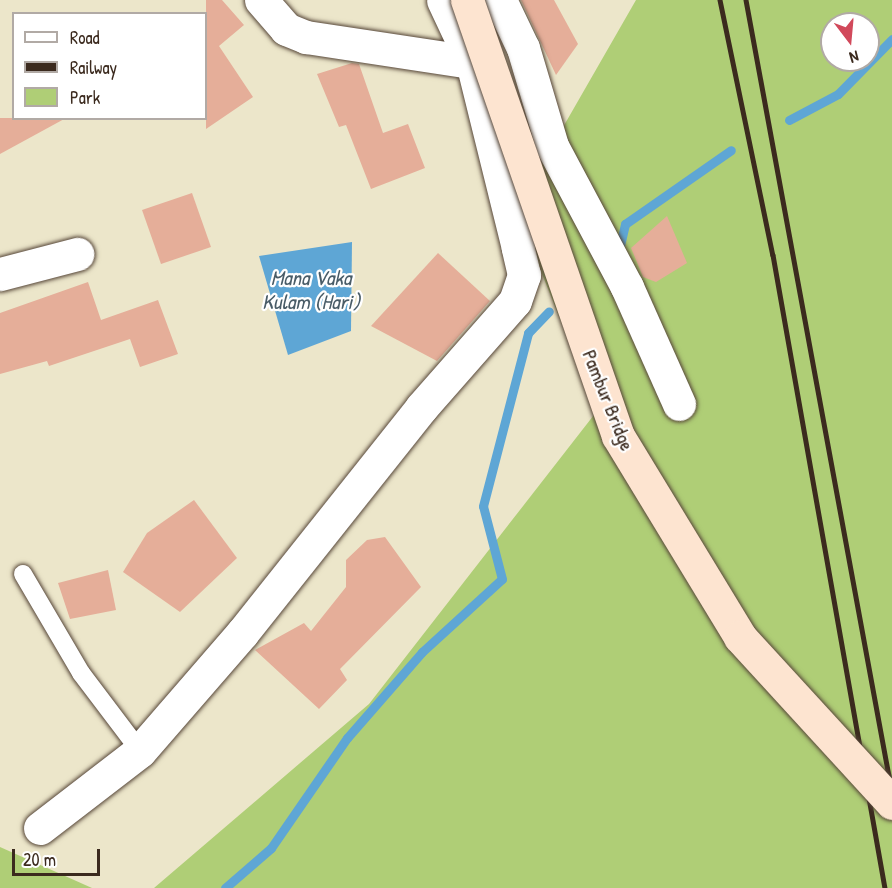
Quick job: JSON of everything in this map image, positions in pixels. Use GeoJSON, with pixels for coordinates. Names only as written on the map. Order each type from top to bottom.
{"type":"FeatureCollection","features":[{"type":"Feature","properties":{"kind":"main road","name":"Pambur Bridge"},"geometry":{"type":"LineString","coordinates":[[467,0],[618,436],[740,637],[892,803]]}},
{"type":"Feature","properties":{"kind":"street"},"geometry":{"type":"LineString","coordinates":[[261,0],[286,29],[306,37],[472,62]]}},
{"type":"Feature","properties":{"kind":"street"},"geometry":{"type":"LineString","coordinates":[[40,828],[140,751],[515,301],[524,275],[472,62],[444,0]]}},
{"type":"Feature","properties":{"kind":"street"},"geometry":{"type":"LineString","coordinates":[[500,0],[523,48],[552,146],[627,287],[679,404]]}},
{"type":"Feature","properties":{"kind":"street"},"geometry":{"type":"LineString","coordinates":[[0,274],[77,254]]}},
{"type":"Feature","properties":{"kind":"lane"},"geometry":{"type":"LineString","coordinates":[[23,574],[81,673],[140,751]]}},
{"type":"Feature","properties":{"kind":"green space"},"geometry":{"type":"Polygon","coordinates":[[[636,0],[892,0],[892,888],[154,888],[369,704],[597,411],[516,209],[636,0]]]}},
{"type":"Feature","properties":{"kind":"green space"},"geometry":{"type":"Polygon","coordinates":[[[0,847],[92,888],[0,888],[0,847]]]}},
{"type":"Feature","properties":{"kind":"water","name":"Mana Vaka Kulam (Hari)"},"geometry":{"type":"Polygon","coordinates":[[[352,242],[351,331],[288,355],[259,256],[352,242]]]}},
{"type":"Feature","properties":{"kind":"building"},"geometry":{"type":"Polygon","coordinates":[[[206,0],[222,0],[244,25],[219,46],[253,97],[206,129],[207,12],[206,0]]]}},
{"type":"Feature","properties":{"kind":"building"},"geometry":{"type":"Polygon","coordinates":[[[521,0],[554,0],[578,44],[556,75],[521,0]]]}},
{"type":"Feature","properties":{"kind":"building"},"geometry":{"type":"Polygon","coordinates":[[[352,63],[359,64],[383,133],[408,124],[425,168],[371,189],[346,125],[339,127],[317,74],[352,63]]]}},
{"type":"Feature","properties":{"kind":"building"},"geometry":{"type":"Polygon","coordinates":[[[0,118],[62,120],[0,154],[0,118]]]}},
{"type":"Feature","properties":{"kind":"building"},"geometry":{"type":"Polygon","coordinates":[[[192,193],[211,247],[161,264],[142,210],[192,193]]]}},
{"type":"Feature","properties":{"kind":"building"},"geometry":{"type":"Polygon","coordinates":[[[667,216],[687,263],[656,282],[643,277],[631,248],[667,216]]]}},
{"type":"Feature","properties":{"kind":"building"},"geometry":{"type":"Polygon","coordinates":[[[438,253],[490,301],[437,361],[371,326],[438,253]]]}},
{"type":"Feature","properties":{"kind":"building"},"geometry":{"type":"Polygon","coordinates":[[[88,282],[101,320],[158,300],[178,354],[140,367],[130,339],[49,366],[47,361],[0,374],[0,313],[88,282]]]}},
{"type":"Feature","properties":{"kind":"building"},"geometry":{"type":"Polygon","coordinates":[[[194,500],[237,558],[180,612],[123,572],[147,533],[194,500]]]}},
{"type":"Feature","properties":{"kind":"building"},"geometry":{"type":"Polygon","coordinates":[[[385,537],[421,587],[340,669],[347,680],[319,709],[255,650],[304,623],[311,631],[346,587],[346,560],[367,540],[385,537]]]}},
{"type":"Feature","properties":{"kind":"building"},"geometry":{"type":"Polygon","coordinates":[[[108,570],[116,610],[70,619],[58,583],[108,570]]]}},
{"type":"Feature","properties":{"kind":"waterway"},"geometry":{"type":"LineString","coordinates":[[789,120],[838,94],[892,39]]}},
{"type":"Feature","properties":{"kind":"waterway"},"geometry":{"type":"LineString","coordinates":[[619,250],[625,224],[731,150]]}},
{"type":"Feature","properties":{"kind":"waterway"},"geometry":{"type":"LineString","coordinates":[[225,888],[271,848],[347,738],[422,652],[502,579],[483,506],[528,333],[549,311]]}},
{"type":"Feature","properties":{"kind":"railway"},"geometry":{"type":"LineString","coordinates":[[720,0],[773,255],[885,888]]}},
{"type":"Feature","properties":{"kind":"railway"},"geometry":{"type":"LineString","coordinates":[[746,0],[892,792]]}}]}
